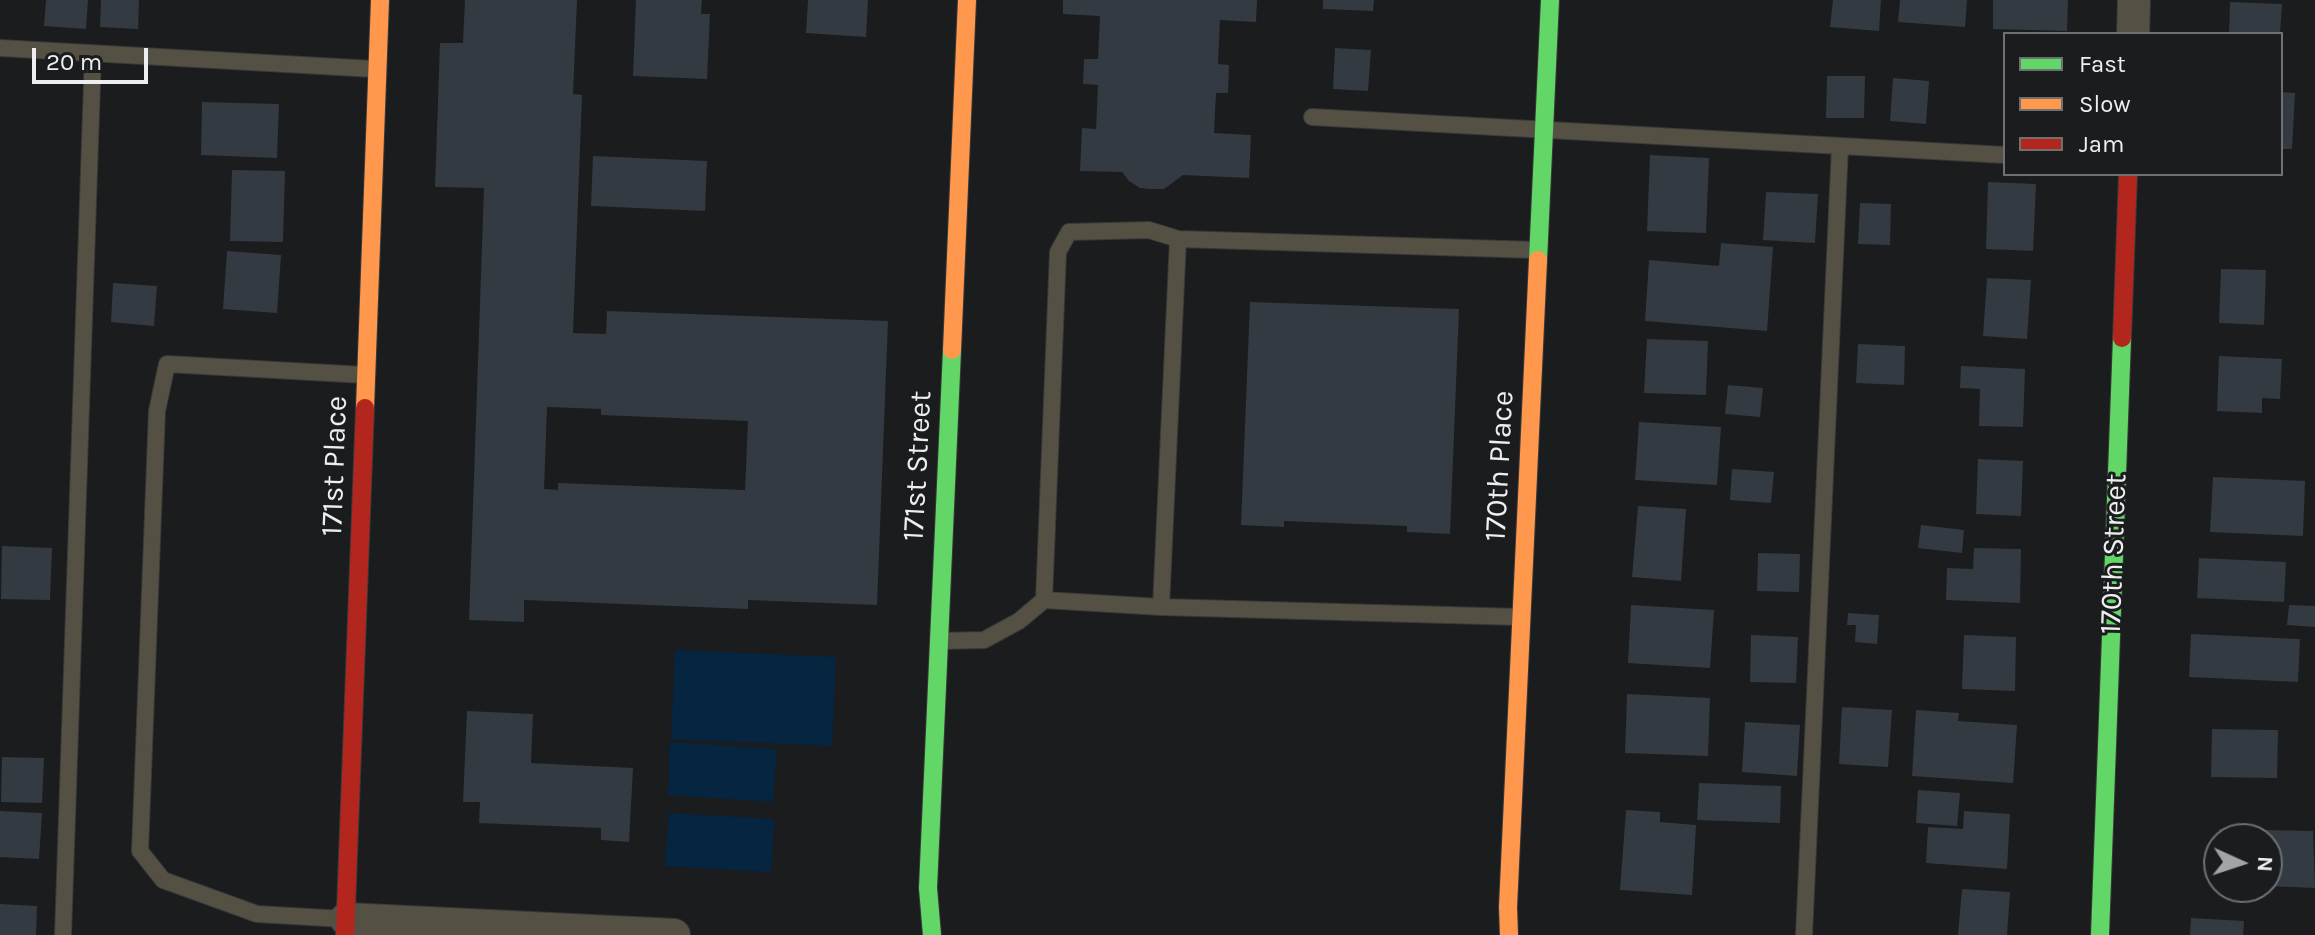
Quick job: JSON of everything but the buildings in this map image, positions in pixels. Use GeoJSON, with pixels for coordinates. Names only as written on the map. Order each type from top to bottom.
{"type":"FeatureCollection","features":[{"type":"Feature","properties":{"kind":"street","name":"171st Place"},"geometry":{"type":"LineString","coordinates":[[346,927],[380,0]]}},
{"type":"Feature","properties":{"kind":"street","name":"171st Street"},"geometry":{"type":"LineString","coordinates":[[932,935],[928,888],[967,0]]}},
{"type":"Feature","properties":{"kind":"street","name":"170th Place"},"geometry":{"type":"LineString","coordinates":[[1509,935],[1550,0]]}},
{"type":"Feature","properties":{"kind":"street"},"geometry":{"type":"LineString","coordinates":[[2133,32],[2134,0]]}},
{"type":"Feature","properties":{"kind":"street","name":"170th Street"},"geometry":{"type":"LineString","coordinates":[[2100,935],[2128,176]]}},
{"type":"Feature","properties":{"kind":"street"},"geometry":{"type":"LineString","coordinates":[[346,927],[674,935]]}},
{"type":"Feature","properties":{"kind":"lane"},"geometry":{"type":"LineString","coordinates":[[0,48],[378,69]]}},
{"type":"Feature","properties":{"kind":"lane"},"geometry":{"type":"LineString","coordinates":[[63,935],[93,54]]}},
{"type":"Feature","properties":{"kind":"lane"},"geometry":{"type":"LineString","coordinates":[[1312,117],[2003,155]]}},
{"type":"Feature","properties":{"kind":"lane"},"geometry":{"type":"LineString","coordinates":[[1804,935],[1840,146]]}},
{"type":"Feature","properties":{"kind":"lane"},"geometry":{"type":"LineString","coordinates":[[1044,600],[1058,252],[1069,232],[1149,230],[1178,239],[1538,250]]}},
{"type":"Feature","properties":{"kind":"lane"},"geometry":{"type":"LineString","coordinates":[[1161,607],[1178,239]]}},
{"type":"Feature","properties":{"kind":"lane"},"geometry":{"type":"LineString","coordinates":[[346,927],[257,914],[163,880],[140,851],[157,411],[167,364],[366,375]]}},
{"type":"Feature","properties":{"kind":"lane"},"geometry":{"type":"LineString","coordinates":[[938,641],[984,640],[1019,621],[1044,600],[1161,607],[1521,617]]}},
{"type":"Feature","properties":{"kind":"shaded area"},"geometry":{"type":"Polygon","coordinates":[[[675,650],[836,657],[832,746],[671,739],[675,650]]]}},
{"type":"Feature","properties":{"kind":"shaded area"},"geometry":{"type":"Polygon","coordinates":[[[670,742],[777,749],[773,802],[668,795],[670,742]]]}},
{"type":"Feature","properties":{"kind":"shaded area"},"geometry":{"type":"Polygon","coordinates":[[[669,813],[774,819],[771,872],[665,866],[669,813]]]}},
{"type":"Feature","properties":{"kind":"traffic: fast"},"geometry":{"type":"LineString","coordinates":[[1538,260],[1550,0]]}},
{"type":"Feature","properties":{"kind":"traffic: fast"},"geometry":{"type":"LineString","coordinates":[[2100,935],[2122,338]]}},
{"type":"Feature","properties":{"kind":"traffic: fast"},"geometry":{"type":"LineString","coordinates":[[932,935],[928,888],[952,350]]}},
{"type":"Feature","properties":{"kind":"traffic: slow"},"geometry":{"type":"LineString","coordinates":[[365,408],[380,0]]}},
{"type":"Feature","properties":{"kind":"traffic: slow"},"geometry":{"type":"LineString","coordinates":[[952,350],[967,0]]}},
{"type":"Feature","properties":{"kind":"traffic: slow"},"geometry":{"type":"LineString","coordinates":[[1509,935],[1538,260]]}},
{"type":"Feature","properties":{"kind":"traffic: jam"},"geometry":{"type":"LineString","coordinates":[[2122,338],[2128,176]]}},
{"type":"Feature","properties":{"kind":"traffic: jam"},"geometry":{"type":"LineString","coordinates":[[345,935],[365,408]]}}]}
